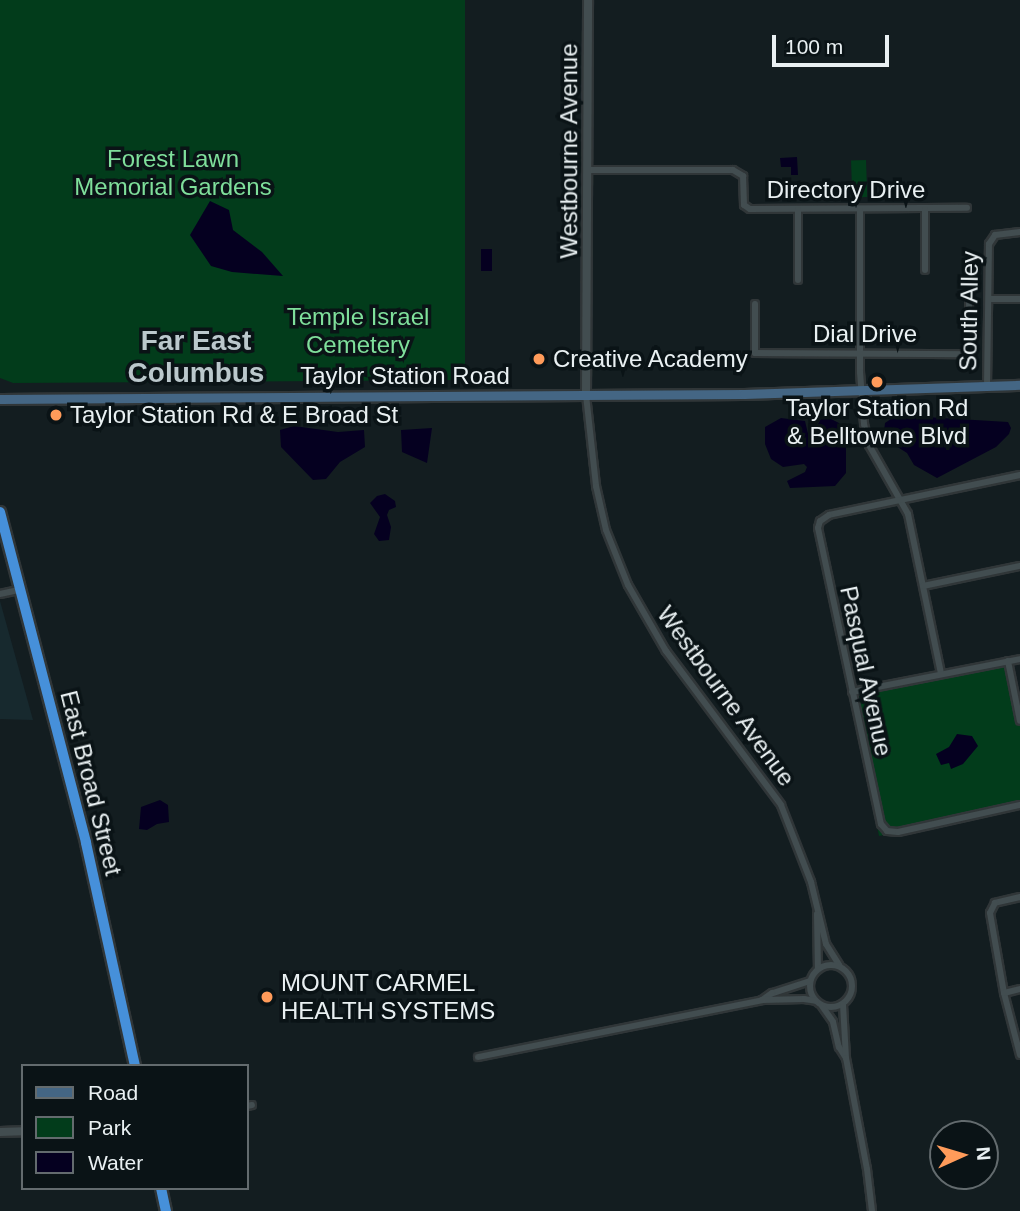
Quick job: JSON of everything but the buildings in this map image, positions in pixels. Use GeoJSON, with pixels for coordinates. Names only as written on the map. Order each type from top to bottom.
{"type":"FeatureCollection","features":[{"type":"Feature","properties":{"kind":"highway","name":"East Broad Street"},"geometry":{"type":"LineString","coordinates":[[0,512],[86,843],[135,1064]]}},
{"type":"Feature","properties":{"kind":"highway"},"geometry":{"type":"LineString","coordinates":[[161,1190],[166,1211]]}},
{"type":"Feature","properties":{"kind":"main road","name":"Taylor Station Road"},"geometry":{"type":"LineString","coordinates":[[0,399],[586,395],[861,391],[1020,385]]}},
{"type":"Feature","properties":{"kind":"street","name":"Westbourne Avenue"},"geometry":{"type":"LineString","coordinates":[[588,0],[586,395],[596,486],[606,530],[628,585],[666,651],[781,805],[811,882],[826,944],[839,965]]}},
{"type":"Feature","properties":{"kind":"street","name":"Directory Drive"},"geometry":{"type":"LineString","coordinates":[[588,170],[733,170],[743,176],[747,208],[860,211],[967,208]]}},
{"type":"Feature","properties":{"kind":"street"},"geometry":{"type":"LineString","coordinates":[[798,210],[798,279]]}},
{"type":"Feature","properties":{"kind":"street"},"geometry":{"type":"LineString","coordinates":[[860,211],[861,391],[869,445],[902,499],[941,674]]}},
{"type":"Feature","properties":{"kind":"street"},"geometry":{"type":"LineString","coordinates":[[925,211],[925,270]]}},
{"type":"Feature","properties":{"kind":"street","name":"South Alley"},"geometry":{"type":"LineString","coordinates":[[987,386],[991,238],[1001,233],[1020,232]]}},
{"type":"Feature","properties":{"kind":"street"},"geometry":{"type":"LineString","coordinates":[[989,299],[1020,299]]}},
{"type":"Feature","properties":{"kind":"street","name":"Dial Drive"},"geometry":{"type":"LineString","coordinates":[[755,304],[755,353],[970,354],[969,301]]}},
{"type":"Feature","properties":{"kind":"street"},"geometry":{"type":"LineString","coordinates":[[902,499],[1020,475]]}},
{"type":"Feature","properties":{"kind":"street","name":"Pasqual Avenue"},"geometry":{"type":"LineString","coordinates":[[902,499],[829,515],[820,521],[819,539],[877,816],[884,828],[898,832],[1020,805]]}},
{"type":"Feature","properties":{"kind":"street"},"geometry":{"type":"LineString","coordinates":[[923,586],[1020,566]]}},
{"type":"Feature","properties":{"kind":"street"},"geometry":{"type":"LineString","coordinates":[[0,594],[19,590]]}},
{"type":"Feature","properties":{"kind":"street"},"geometry":{"type":"LineString","coordinates":[[852,692],[1020,659]]}},
{"type":"Feature","properties":{"kind":"street"},"geometry":{"type":"LineString","coordinates":[[1008,661],[1020,721]]}},
{"type":"Feature","properties":{"kind":"street"},"geometry":{"type":"LineString","coordinates":[[1020,897],[999,901],[990,913],[1004,993],[1020,1055]]}},
{"type":"Feature","properties":{"kind":"street","name":"Westbourne Avenue"},"geometry":{"type":"LineString","coordinates":[[817,912],[818,969]]}},
{"type":"Feature","properties":{"kind":"street"},"geometry":{"type":"LineString","coordinates":[[846,1058],[839,1047],[833,1022],[810,988],[810,981],[818,969],[825,965],[839,965],[852,980],[851,994],[843,1004],[846,1058],[867,1169],[872,1211]]}},
{"type":"Feature","properties":{"kind":"street"},"geometry":{"type":"LineString","coordinates":[[762,1000],[772,993],[810,981]]}},
{"type":"Feature","properties":{"kind":"street"},"geometry":{"type":"LineString","coordinates":[[1004,993],[1020,989]]}},
{"type":"Feature","properties":{"kind":"street"},"geometry":{"type":"LineString","coordinates":[[478,1057],[762,1000],[804,999],[819,1004],[843,1004]]}},
{"type":"Feature","properties":{"kind":"street"},"geometry":{"type":"LineString","coordinates":[[0,1132],[21,1131]]}},
{"type":"Feature","properties":{"kind":"shaded area"},"geometry":{"type":"Polygon","coordinates":[[[0,601],[33,720],[0,719],[0,601]]]}},
{"type":"Feature","properties":{"kind":"green space","name":"Forest Lawn Memorial Gardens"},"geometry":{"type":"Polygon","coordinates":[[[0,0],[465,0],[465,380],[13,383],[0,378],[0,0]]]}},
{"type":"Feature","properties":{"kind":"green space"},"geometry":{"type":"Polygon","coordinates":[[[866,160],[867,197],[852,198],[851,161],[866,160]]]}},
{"type":"Feature","properties":{"kind":"green space"},"geometry":{"type":"Polygon","coordinates":[[[1008,661],[1020,721],[1020,805],[879,836],[852,692],[1008,661]]]}},
{"type":"Feature","properties":{"kind":"water"},"geometry":{"type":"Polygon","coordinates":[[[797,157],[798,175],[791,175],[791,167],[781,167],[780,158],[797,157]]]}},
{"type":"Feature","properties":{"kind":"water"},"geometry":{"type":"Polygon","coordinates":[[[210,201],[229,210],[233,230],[262,252],[283,276],[232,272],[211,266],[190,235],[210,201]]]}},
{"type":"Feature","properties":{"kind":"water"},"geometry":{"type":"Polygon","coordinates":[[[481,249],[492,249],[492,271],[481,271],[481,249]]]}},
{"type":"Feature","properties":{"kind":"water"},"geometry":{"type":"Polygon","coordinates":[[[925,417],[1008,422],[1011,428],[1009,434],[996,447],[937,478],[914,465],[907,453],[885,439],[885,423],[891,419],[925,417]]]}},
{"type":"Feature","properties":{"kind":"water"},"geometry":{"type":"Polygon","coordinates":[[[781,418],[805,421],[809,438],[821,419],[829,418],[839,423],[846,442],[846,473],[835,486],[790,488],[787,481],[805,472],[807,467],[804,464],[783,467],[771,459],[765,444],[765,427],[781,418]]]}},
{"type":"Feature","properties":{"kind":"water"},"geometry":{"type":"Polygon","coordinates":[[[294,426],[338,432],[364,430],[365,447],[340,462],[326,479],[313,480],[281,447],[280,430],[294,426]]]}},
{"type":"Feature","properties":{"kind":"water"},"geometry":{"type":"Polygon","coordinates":[[[432,428],[427,463],[402,452],[401,430],[432,428]]]}},
{"type":"Feature","properties":{"kind":"water"},"geometry":{"type":"Polygon","coordinates":[[[385,494],[395,501],[396,507],[389,510],[387,515],[391,527],[389,540],[379,541],[374,534],[380,517],[370,503],[377,496],[385,494]]]}},
{"type":"Feature","properties":{"kind":"water"},"geometry":{"type":"Polygon","coordinates":[[[957,734],[972,736],[978,746],[963,764],[951,769],[949,763],[941,765],[936,754],[949,747],[957,734]]]}},
{"type":"Feature","properties":{"kind":"water"},"geometry":{"type":"Polygon","coordinates":[[[160,800],[168,805],[169,822],[157,824],[147,830],[139,829],[141,807],[160,800]]]}},
{"type":"Feature","properties":{"kind":"place","name":"Creative Academy"},"geometry":{"type":"Point","coordinates":[539,359]}},
{"type":"Feature","properties":{"kind":"place","name":"Taylor Station Rd & Belltowne Blvd"},"geometry":{"type":"Point","coordinates":[877,382]}},
{"type":"Feature","properties":{"kind":"place","name":"Taylor Station Rd & E Broad St"},"geometry":{"type":"Point","coordinates":[56,415]}},
{"type":"Feature","properties":{"kind":"place","name":"MOUNT CARMEL HEALTH SYSTEMS"},"geometry":{"type":"Point","coordinates":[267,997]}},
{"type":"Feature","properties":{"kind":"district","name":"Far East Columbus"},"geometry":{"type":"Point","coordinates":[196,357]}},
{"type":"Feature","properties":{"kind":"park label","name":"Temple Israel Cemetery"},"geometry":{"type":"Point","coordinates":[358,331]}}]}
